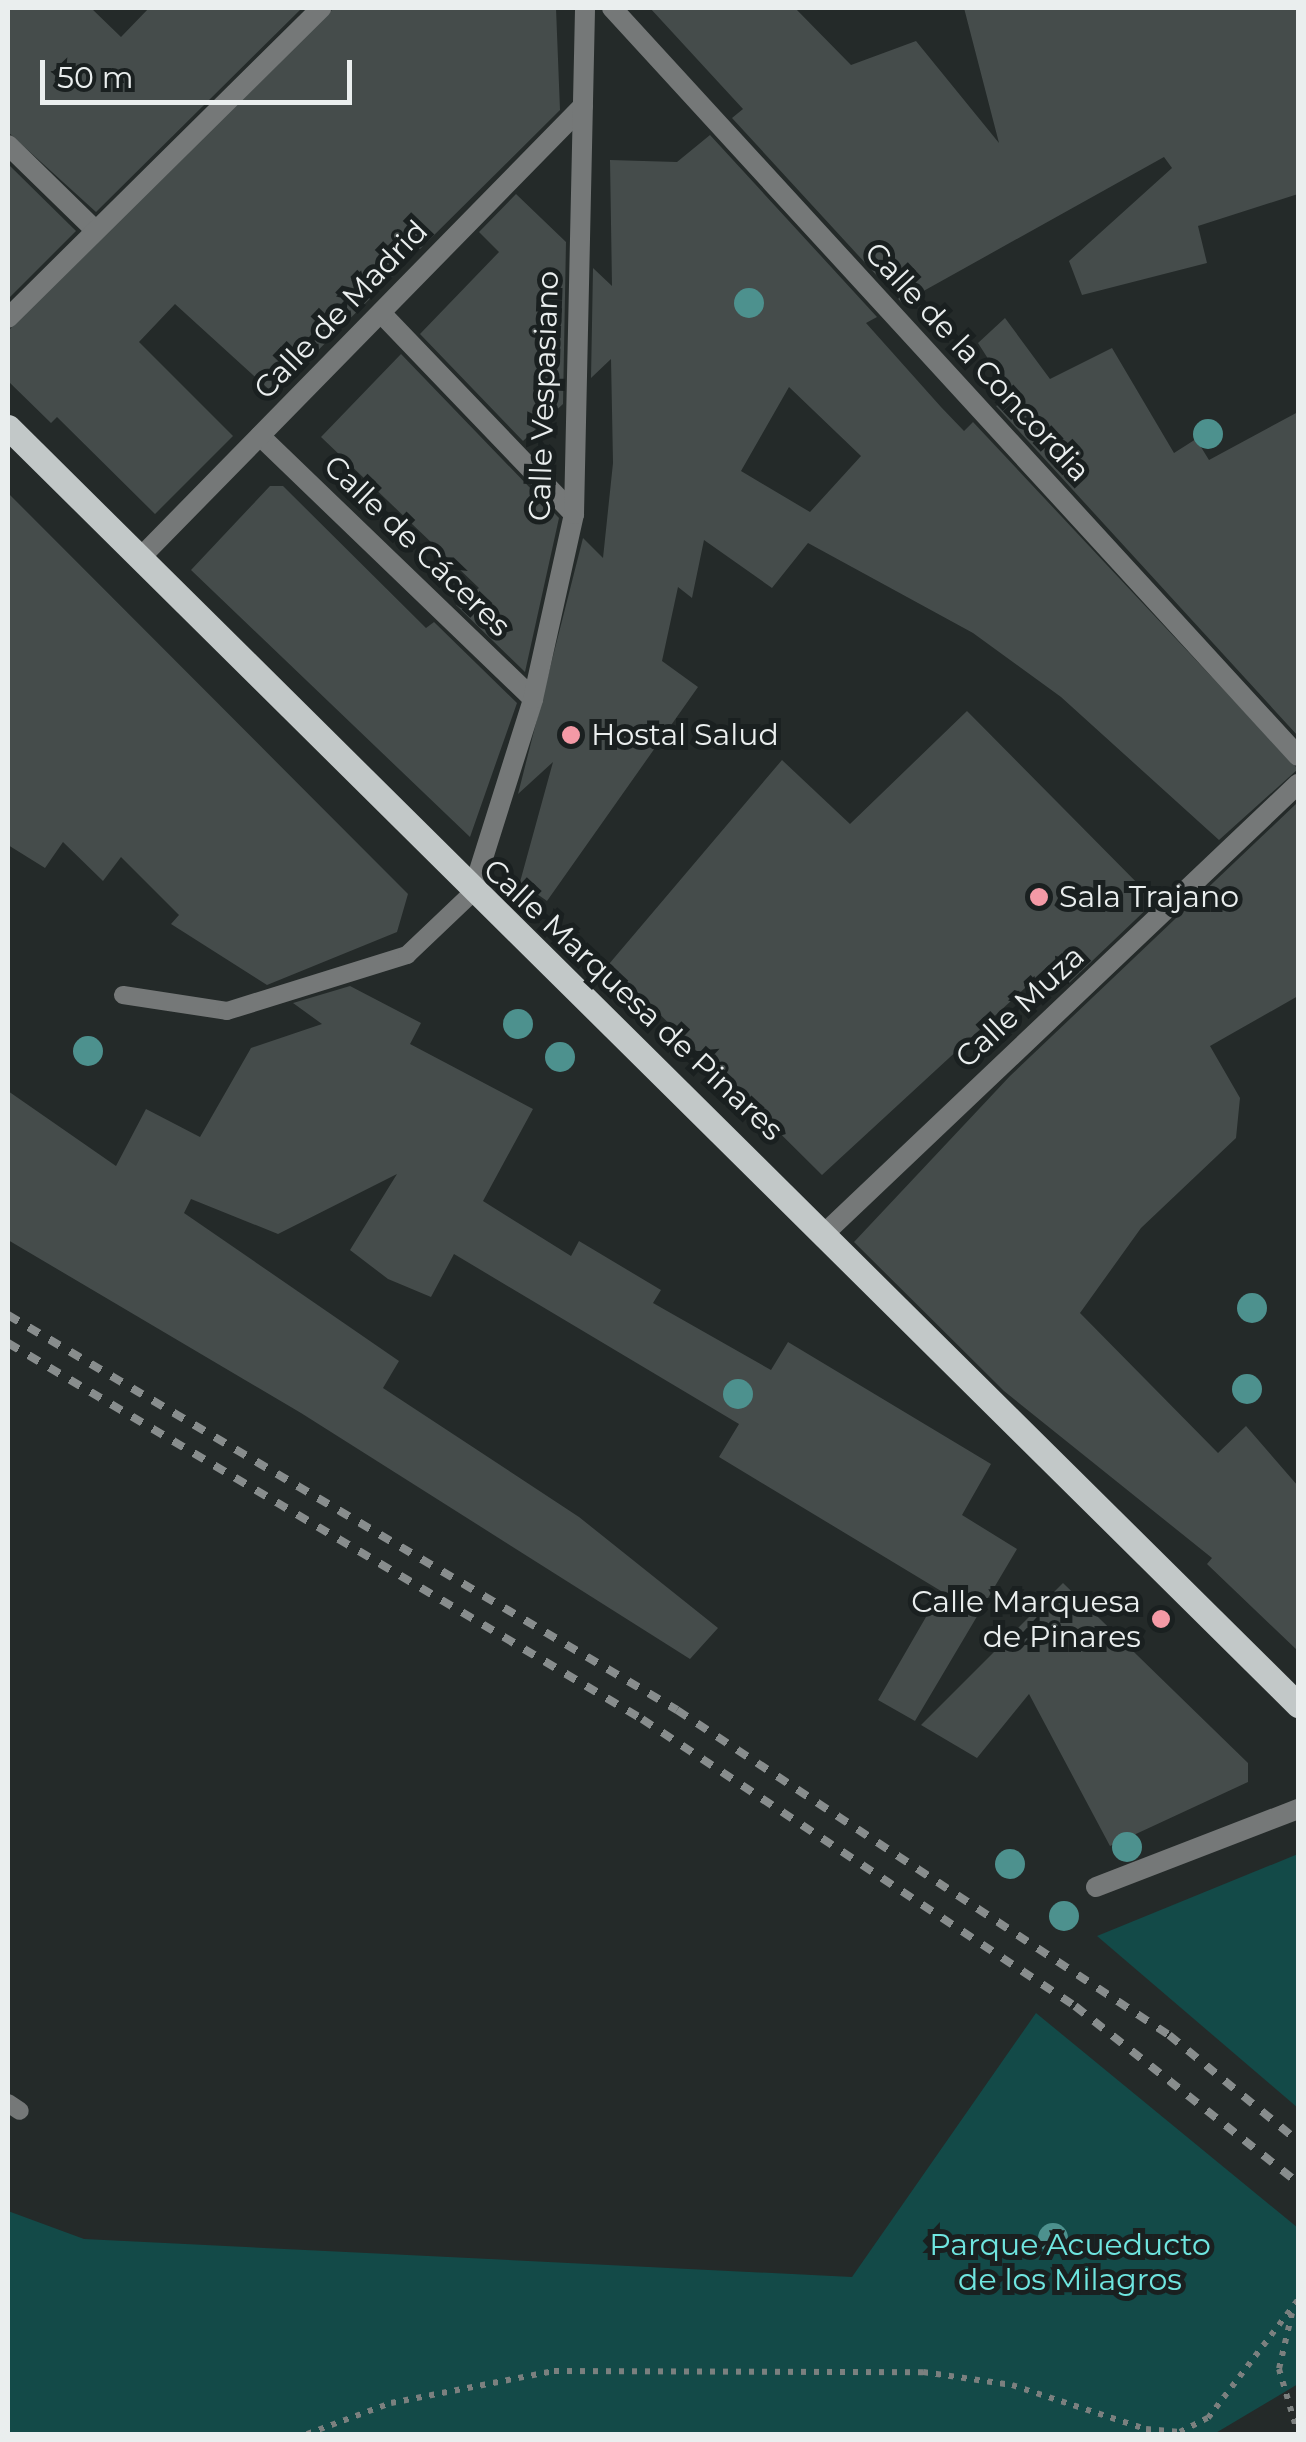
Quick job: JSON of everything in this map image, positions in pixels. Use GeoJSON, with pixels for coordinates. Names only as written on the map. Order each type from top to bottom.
{"type":"FeatureCollection","features":[{"type":"Feature","properties":{"kind":"main road","name":"Calle Marquesa de Pinares"},"geometry":{"type":"LineString","coordinates":[[8,427],[142,556],[472,894],[826,1232],[1296,1696]]}},
{"type":"Feature","properties":{"kind":"street"},"geometry":{"type":"LineString","coordinates":[[8,318],[94,228],[320,8]]}},
{"type":"Feature","properties":{"kind":"street","name":"Calle Vespasiano"},"geometry":{"type":"LineString","coordinates":[[472,894],[534,698],[574,514],[585,8]]}},
{"type":"Feature","properties":{"kind":"street","name":"Calle de la Concordia"},"geometry":{"type":"LineString","coordinates":[[612,8],[1298,756]]}},
{"type":"Feature","properties":{"kind":"street","name":"Calle de Madrid"},"geometry":{"type":"LineString","coordinates":[[142,556],[583,106]]}},
{"type":"Feature","properties":{"kind":"street"},"geometry":{"type":"LineString","coordinates":[[8,145],[94,228]]}},
{"type":"Feature","properties":{"kind":"street"},"geometry":{"type":"LineString","coordinates":[[381,312],[574,514]]}},
{"type":"Feature","properties":{"kind":"street","name":"Calle de Cáceres"},"geometry":{"type":"LineString","coordinates":[[260,436],[534,698]]}},
{"type":"Feature","properties":{"kind":"street","name":"Calle Muza"},"geometry":{"type":"LineString","coordinates":[[826,1232],[1298,784]]}},
{"type":"Feature","properties":{"kind":"street"},"geometry":{"type":"LineString","coordinates":[[1096,1887],[1298,1808]]}},
{"type":"Feature","properties":{"kind":"lane"},"geometry":{"type":"LineString","coordinates":[[123,995],[227,1010],[407,955],[472,894]]}},
{"type":"Feature","properties":{"kind":"path"},"geometry":{"type":"LineString","coordinates":[[307,2434],[391,2403],[554,2371],[923,2372],[1012,2385],[1146,2430],[1180,2432],[1208,2418],[1297,2305]]}},
{"type":"Feature","properties":{"kind":"path"},"geometry":{"type":"LineString","coordinates":[[1297,2305],[1279,2368],[1298,2434]]}},
{"type":"Feature","properties":{"kind":"green space"},"geometry":{"type":"Polygon","coordinates":[[[1298,1854],[1298,2108],[1097,1936],[1298,1854]]]}},
{"type":"Feature","properties":{"kind":"green space","name":"Parque Acueducto de los Milagros"},"geometry":{"type":"Polygon","coordinates":[[[1036,2013],[1298,2228],[1298,2384],[1214,2434],[8,2434],[8,2211],[84,2239],[852,2277],[1036,2013]]]}},
{"type":"Feature","properties":{"kind":"building"},"geometry":{"type":"Polygon","coordinates":[[[8,8],[91,8],[121,37],[149,8],[302,8],[96,212],[8,132],[8,8]]]}},
{"type":"Feature","properties":{"kind":"building"},"geometry":{"type":"Polygon","coordinates":[[[334,8],[556,8],[560,110],[274,394],[175,304],[139,342],[233,436],[155,514],[57,417],[51,423],[8,381],[8,331],[334,8]]]}},
{"type":"Feature","properties":{"kind":"building"},"geometry":{"type":"Polygon","coordinates":[[[650,8],[795,8],[851,65],[916,41],[999,143],[964,8],[1298,8],[1298,194],[1198,226],[1207,263],[1082,295],[1069,261],[1172,168],[1164,157],[902,303],[732,118],[743,109],[650,8]]]}},
{"type":"Feature","properties":{"kind":"building"},"geometry":{"type":"Polygon","coordinates":[[[710,135],[877,317],[866,323],[941,407],[964,431],[973,422],[1298,769],[1219,840],[1061,697],[973,633],[808,543],[772,588],[704,540],[692,598],[678,587],[662,661],[698,687],[547,901],[520,882],[553,762],[518,794],[583,538],[603,558],[613,463],[611,359],[591,378],[593,268],[612,286],[610,160],[677,162],[710,135]],[[789,387],[741,471],[810,512],[861,456],[789,387]]]}},
{"type":"Feature","properties":{"kind":"building"},"geometry":{"type":"Polygon","coordinates":[[[8,164],[76,231],[8,299],[8,164]]]}},
{"type":"Feature","properties":{"kind":"building"},"geometry":{"type":"Polygon","coordinates":[[[516,194],[566,242],[563,404],[523,441],[420,334],[499,252],[479,232],[516,194]]]}},
{"type":"Feature","properties":{"kind":"building"},"geometry":{"type":"Polygon","coordinates":[[[1005,318],[1050,379],[1112,348],[1174,453],[1196,439],[1209,460],[1298,412],[1298,736],[996,406],[1013,398],[978,343],[1005,318]]]}},
{"type":"Feature","properties":{"kind":"building"},"geometry":{"type":"Polygon","coordinates":[[[401,354],[559,518],[525,672],[456,605],[479,588],[321,437],[401,354]]]}},
{"type":"Feature","properties":{"kind":"building"},"geometry":{"type":"Polygon","coordinates":[[[270,486],[283,486],[426,628],[434,622],[517,703],[470,837],[191,570],[270,486]]]}},
{"type":"Feature","properties":{"kind":"building"},"geometry":{"type":"Polygon","coordinates":[[[8,493],[408,894],[397,932],[267,985],[171,924],[179,915],[121,857],[103,881],[63,842],[45,868],[8,845],[8,493]]]}},
{"type":"Feature","properties":{"kind":"building"},"geometry":{"type":"Polygon","coordinates":[[[967,711],[1155,901],[1068,984],[1050,965],[822,1175],[609,964],[782,760],[850,824],[967,711]]]}},
{"type":"Feature","properties":{"kind":"building"},"geometry":{"type":"Polygon","coordinates":[[[1298,802],[1298,996],[1210,1046],[1240,1098],[1236,1138],[1141,1228],[1080,1313],[1218,1453],[1246,1426],[1298,1486],[1298,1651],[1207,1564],[1212,1558],[1004,1391],[854,1242],[1010,1076],[1298,802]]]}},
{"type":"Feature","properties":{"kind":"building"},"geometry":{"type":"Polygon","coordinates":[[[350,986],[421,1023],[410,1044],[533,1109],[483,1201],[571,1256],[579,1241],[661,1290],[653,1303],[771,1370],[788,1342],[991,1464],[962,1515],[1017,1549],[915,1721],[878,1700],[941,1591],[719,1457],[739,1424],[454,1254],[431,1297],[388,1279],[350,1250],[397,1174],[278,1234],[191,1199],[184,1213],[399,1361],[383,1388],[579,1517],[718,1628],[690,1659],[301,1413],[8,1240],[8,1091],[116,1166],[146,1109],[200,1137],[251,1048],[322,1024],[293,1003],[350,986]]]}},
{"type":"Feature","properties":{"kind":"building"},"geometry":{"type":"Polygon","coordinates":[[[1063,1583],[1248,1763],[1248,1782],[1110,1846],[1029,1694],[977,1758],[921,1725],[1063,1583]]]}},
{"type":"Feature","properties":{"kind":"railway"},"geometry":{"type":"LineString","coordinates":[[8,1315],[677,1710],[1169,2035],[1298,2141]]}},
{"type":"Feature","properties":{"kind":"railway"},"geometry":{"type":"LineString","coordinates":[[8,1343],[642,1719],[1075,2006],[1298,2183]]}},
{"type":"Feature","properties":{"kind":"place","name":"Hostal Salud"},"geometry":{"type":"Point","coordinates":[571,735]}},
{"type":"Feature","properties":{"kind":"place","name":"Sala Trajano"},"geometry":{"type":"Point","coordinates":[1039,897]}},
{"type":"Feature","properties":{"kind":"place","name":"Calle Marquesa de Pinares"},"geometry":{"type":"Point","coordinates":[1161,1619]}}]}
